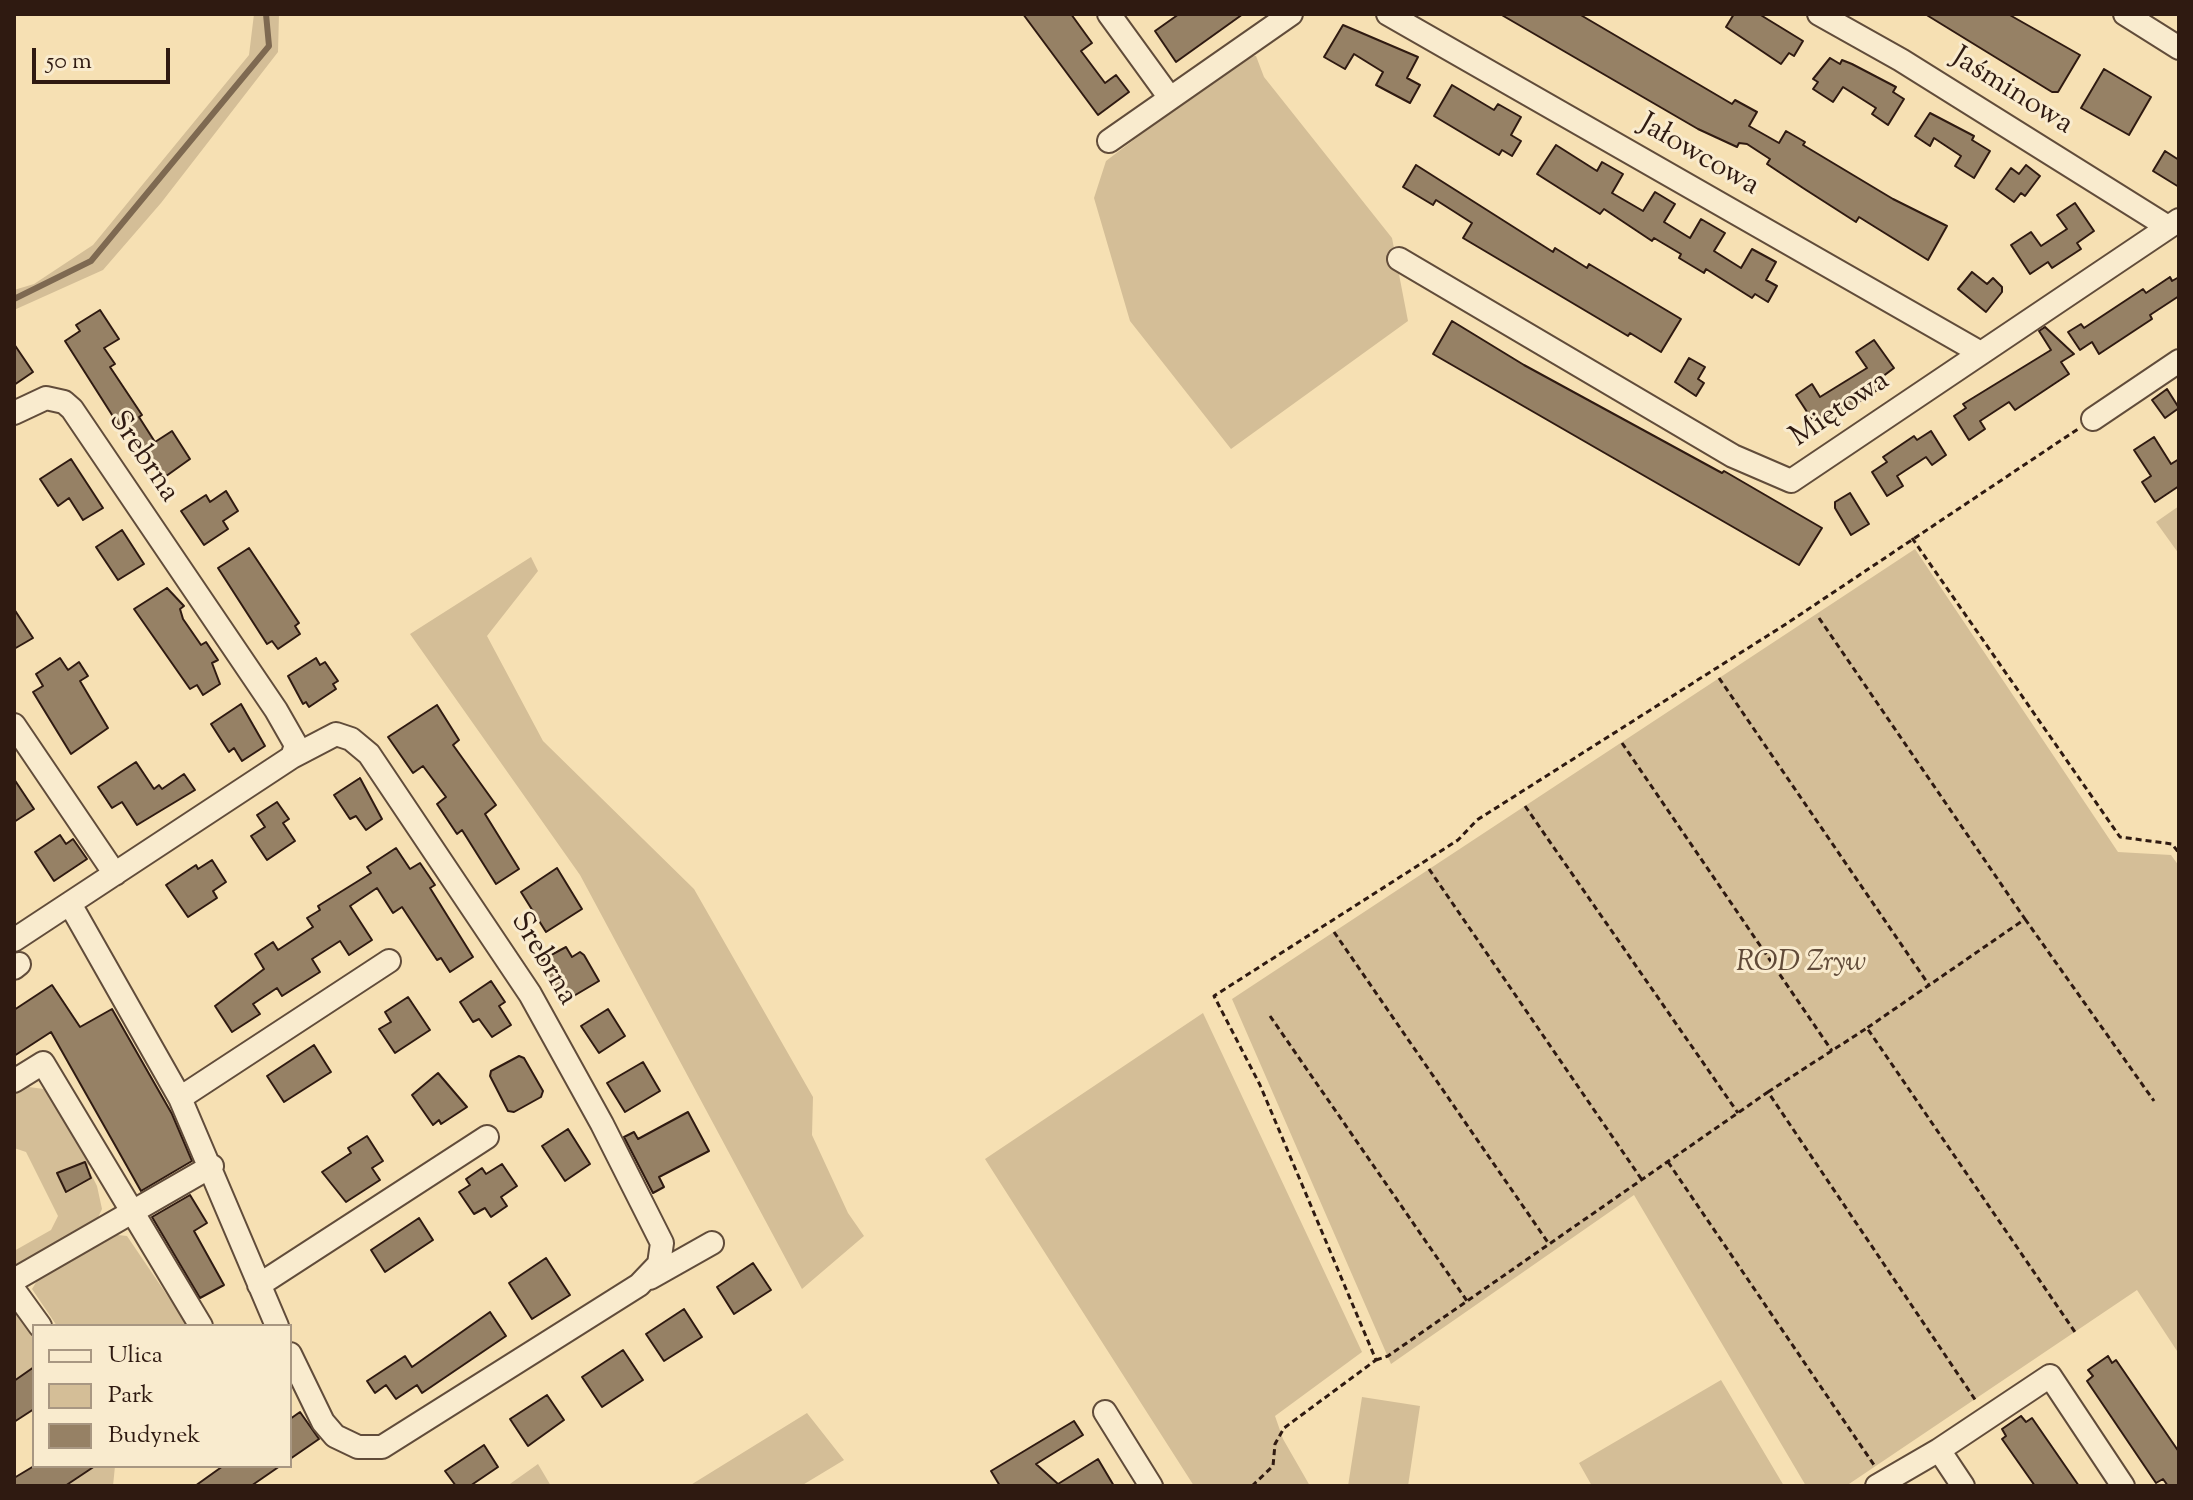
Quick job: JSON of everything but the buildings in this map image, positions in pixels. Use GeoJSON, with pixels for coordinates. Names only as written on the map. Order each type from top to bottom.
{"type":"FeatureCollection","features":[{"type":"Feature","properties":{"kind":"street"},"geometry":{"type":"LineString","coordinates":[[1109,141],[1291,14]]}},
{"type":"Feature","properties":{"kind":"street","name":"Jałowcowa"},"geometry":{"type":"LineString","coordinates":[[1388,14],[1979,352]]}},
{"type":"Feature","properties":{"kind":"street","name":"Jaśminowa"},"geometry":{"type":"LineString","coordinates":[[1819,14],[2174,224]]}},
{"type":"Feature","properties":{"kind":"street"},"geometry":{"type":"LineString","coordinates":[[2126,14],[2179,48]]}},
{"type":"Feature","properties":{"kind":"street"},"geometry":{"type":"LineString","coordinates":[[1112,15],[1170,98]]}},
{"type":"Feature","properties":{"kind":"street","name":"Miętowa"},"geometry":{"type":"LineString","coordinates":[[1399,259],[1733,456],[1791,481],[2174,224]]}},
{"type":"Feature","properties":{"kind":"street"},"geometry":{"type":"LineString","coordinates":[[2093,419],[2179,361]]}},
{"type":"Feature","properties":{"kind":"street","name":"Srebrna"},"geometry":{"type":"LineString","coordinates":[[14,413],[46,398],[64,402],[72,409],[276,710],[296,745],[292,757]]}},
{"type":"Feature","properties":{"kind":"street"},"geometry":{"type":"LineString","coordinates":[[14,725],[115,874]]}},
{"type":"Feature","properties":{"kind":"street","name":"Srebrna"},"geometry":{"type":"LineString","coordinates":[[14,940],[292,757],[336,734],[361,746],[503,948],[657,1227],[662,1256],[659,1264],[639,1285]]}},
{"type":"Feature","properties":{"kind":"street"},"geometry":{"type":"LineString","coordinates":[[70,904],[180,1098],[212,1166],[276,1324]]}},
{"type":"Feature","properties":{"kind":"street"},"geometry":{"type":"LineString","coordinates":[[180,1098],[389,961]]}},
{"type":"Feature","properties":{"kind":"street"},"geometry":{"type":"LineString","coordinates":[[14,1081],[43,1063],[200,1324]]}},
{"type":"Feature","properties":{"kind":"street"},"geometry":{"type":"LineString","coordinates":[[259,1285],[487,1137]]}},
{"type":"Feature","properties":{"kind":"street"},"geometry":{"type":"LineString","coordinates":[[14,1280],[212,1166]]}},
{"type":"Feature","properties":{"kind":"street","name":"Srebrna"},"geometry":{"type":"LineString","coordinates":[[292,1358],[323,1422],[335,1436],[358,1447],[382,1447],[639,1285],[712,1243]]}},
{"type":"Feature","properties":{"kind":"street"},"geometry":{"type":"LineString","coordinates":[[14,1290],[39,1324]]}},
{"type":"Feature","properties":{"kind":"street"},"geometry":{"type":"LineString","coordinates":[[1881,1484],[1939,1450],[2050,1376],[2123,1486]]}},
{"type":"Feature","properties":{"kind":"street"},"geometry":{"type":"LineString","coordinates":[[1105,1412],[1151,1486]]}},
{"type":"Feature","properties":{"kind":"street"},"geometry":{"type":"LineString","coordinates":[[1939,1450],[1963,1486]]}},
{"type":"Feature","properties":{"kind":"path"},"geometry":{"type":"LineString","coordinates":[[1376,1360],[1260,1085],[1214,996],[1458,840],[1477,820],[2093,419]]}},
{"type":"Feature","properties":{"kind":"path"},"geometry":{"type":"LineString","coordinates":[[1912,538],[2120,837],[2172,844],[2179,853]]}},
{"type":"Feature","properties":{"kind":"path"},"geometry":{"type":"LineString","coordinates":[[1819,618],[2154,1101]]}},
{"type":"Feature","properties":{"kind":"path"},"geometry":{"type":"LineString","coordinates":[[1719,678],[1929,985]]}},
{"type":"Feature","properties":{"kind":"path"},"geometry":{"type":"LineString","coordinates":[[1622,743],[1832,1051]]}},
{"type":"Feature","properties":{"kind":"path"},"geometry":{"type":"LineString","coordinates":[[1525,806],[1738,1113]]}},
{"type":"Feature","properties":{"kind":"path"},"geometry":{"type":"LineString","coordinates":[[1429,869],[1642,1180]]}},
{"type":"Feature","properties":{"kind":"path"},"geometry":{"type":"LineString","coordinates":[[1252,1486],[1273,1466],[1275,1444],[1284,1428],[1376,1360],[1388,1356],[1768,1092],[2025,919]]}},
{"type":"Feature","properties":{"kind":"path"},"geometry":{"type":"LineString","coordinates":[[1334,932],[1549,1244]]}},
{"type":"Feature","properties":{"kind":"path"},"geometry":{"type":"LineString","coordinates":[[1270,1016],[1467,1301]]}},
{"type":"Feature","properties":{"kind":"path"},"geometry":{"type":"LineString","coordinates":[[1867,1028],[2075,1332]]}},
{"type":"Feature","properties":{"kind":"path"},"geometry":{"type":"LineString","coordinates":[[1768,1092],[1987,1418]]}},
{"type":"Feature","properties":{"kind":"path"},"geometry":{"type":"LineString","coordinates":[[1668,1162],[1881,1484]]}},
{"type":"Feature","properties":{"kind":"green space"},"geometry":{"type":"Polygon","coordinates":[[[254,14],[279,14],[278,52],[161,203],[103,270],[14,310],[14,290],[34,284],[93,245],[249,55],[254,14]]]}},
{"type":"Feature","properties":{"kind":"green space"},"geometry":{"type":"Polygon","coordinates":[[[1245,55],[1256,56],[1264,77],[1392,238],[1408,321],[1231,449],[1130,321],[1094,198],[1106,161],[1245,55]]]}},
{"type":"Feature","properties":{"kind":"green space"},"geometry":{"type":"Polygon","coordinates":[[[2179,506],[2179,554],[2156,522],[2179,506]]]}},
{"type":"Feature","properties":{"kind":"green space","name":"ROD Zryw"},"geometry":{"type":"Polygon","coordinates":[[[1915,549],[2118,852],[2171,855],[2179,866],[2179,1354],[2137,1290],[1846,1486],[1806,1486],[1634,1195],[1391,1364],[1232,999],[1915,549]]]}},
{"type":"Feature","properties":{"kind":"green space"},"geometry":{"type":"Polygon","coordinates":[[[531,557],[538,571],[487,636],[543,741],[694,889],[813,1097],[812,1135],[848,1213],[864,1236],[802,1289],[580,875],[410,634],[531,557]]]}},
{"type":"Feature","properties":{"kind":"green space"},"geometry":{"type":"Polygon","coordinates":[[[1203,1013],[1362,1352],[1275,1416],[1283,1439],[1310,1486],[1194,1486],[985,1159],[1203,1013]]]}},
{"type":"Feature","properties":{"kind":"green space"},"geometry":{"type":"Polygon","coordinates":[[[21,1086],[44,1089],[58,1098],[94,1161],[87,1166],[97,1186],[102,1209],[95,1224],[14,1268],[14,1251],[51,1230],[58,1216],[26,1152],[14,1148],[14,1091],[21,1086]]]}},
{"type":"Feature","properties":{"kind":"green space"},"geometry":{"type":"Polygon","coordinates":[[[109,1234],[127,1236],[187,1324],[56,1324],[32,1289],[40,1276],[109,1234]]]}},
{"type":"Feature","properties":{"kind":"green space"},"geometry":{"type":"Polygon","coordinates":[[[14,1313],[23,1317],[32,1333],[32,1368],[14,1381],[14,1313]]]}},
{"type":"Feature","properties":{"kind":"green space"},"geometry":{"type":"Polygon","coordinates":[[[1721,1380],[1784,1486],[1592,1486],[1579,1463],[1721,1380]]]}},
{"type":"Feature","properties":{"kind":"green space"},"geometry":{"type":"Polygon","coordinates":[[[1362,1397],[1420,1406],[1408,1486],[1348,1486],[1362,1397]]]}},
{"type":"Feature","properties":{"kind":"green space"},"geometry":{"type":"Polygon","coordinates":[[[807,1413],[844,1460],[801,1486],[689,1486],[807,1413]]]}},
{"type":"Feature","properties":{"kind":"green space"},"geometry":{"type":"Polygon","coordinates":[[[538,1464],[551,1486],[507,1486],[538,1464]]]}},
{"type":"Feature","properties":{"kind":"green space"},"geometry":{"type":"Polygon","coordinates":[[[92,1468],[115,1468],[113,1486],[65,1486],[92,1468]]]}},
{"type":"Feature","properties":{"kind":"waterway"},"geometry":{"type":"LineString","coordinates":[[14,299],[91,261],[269,46],[266,14]]}}]}
